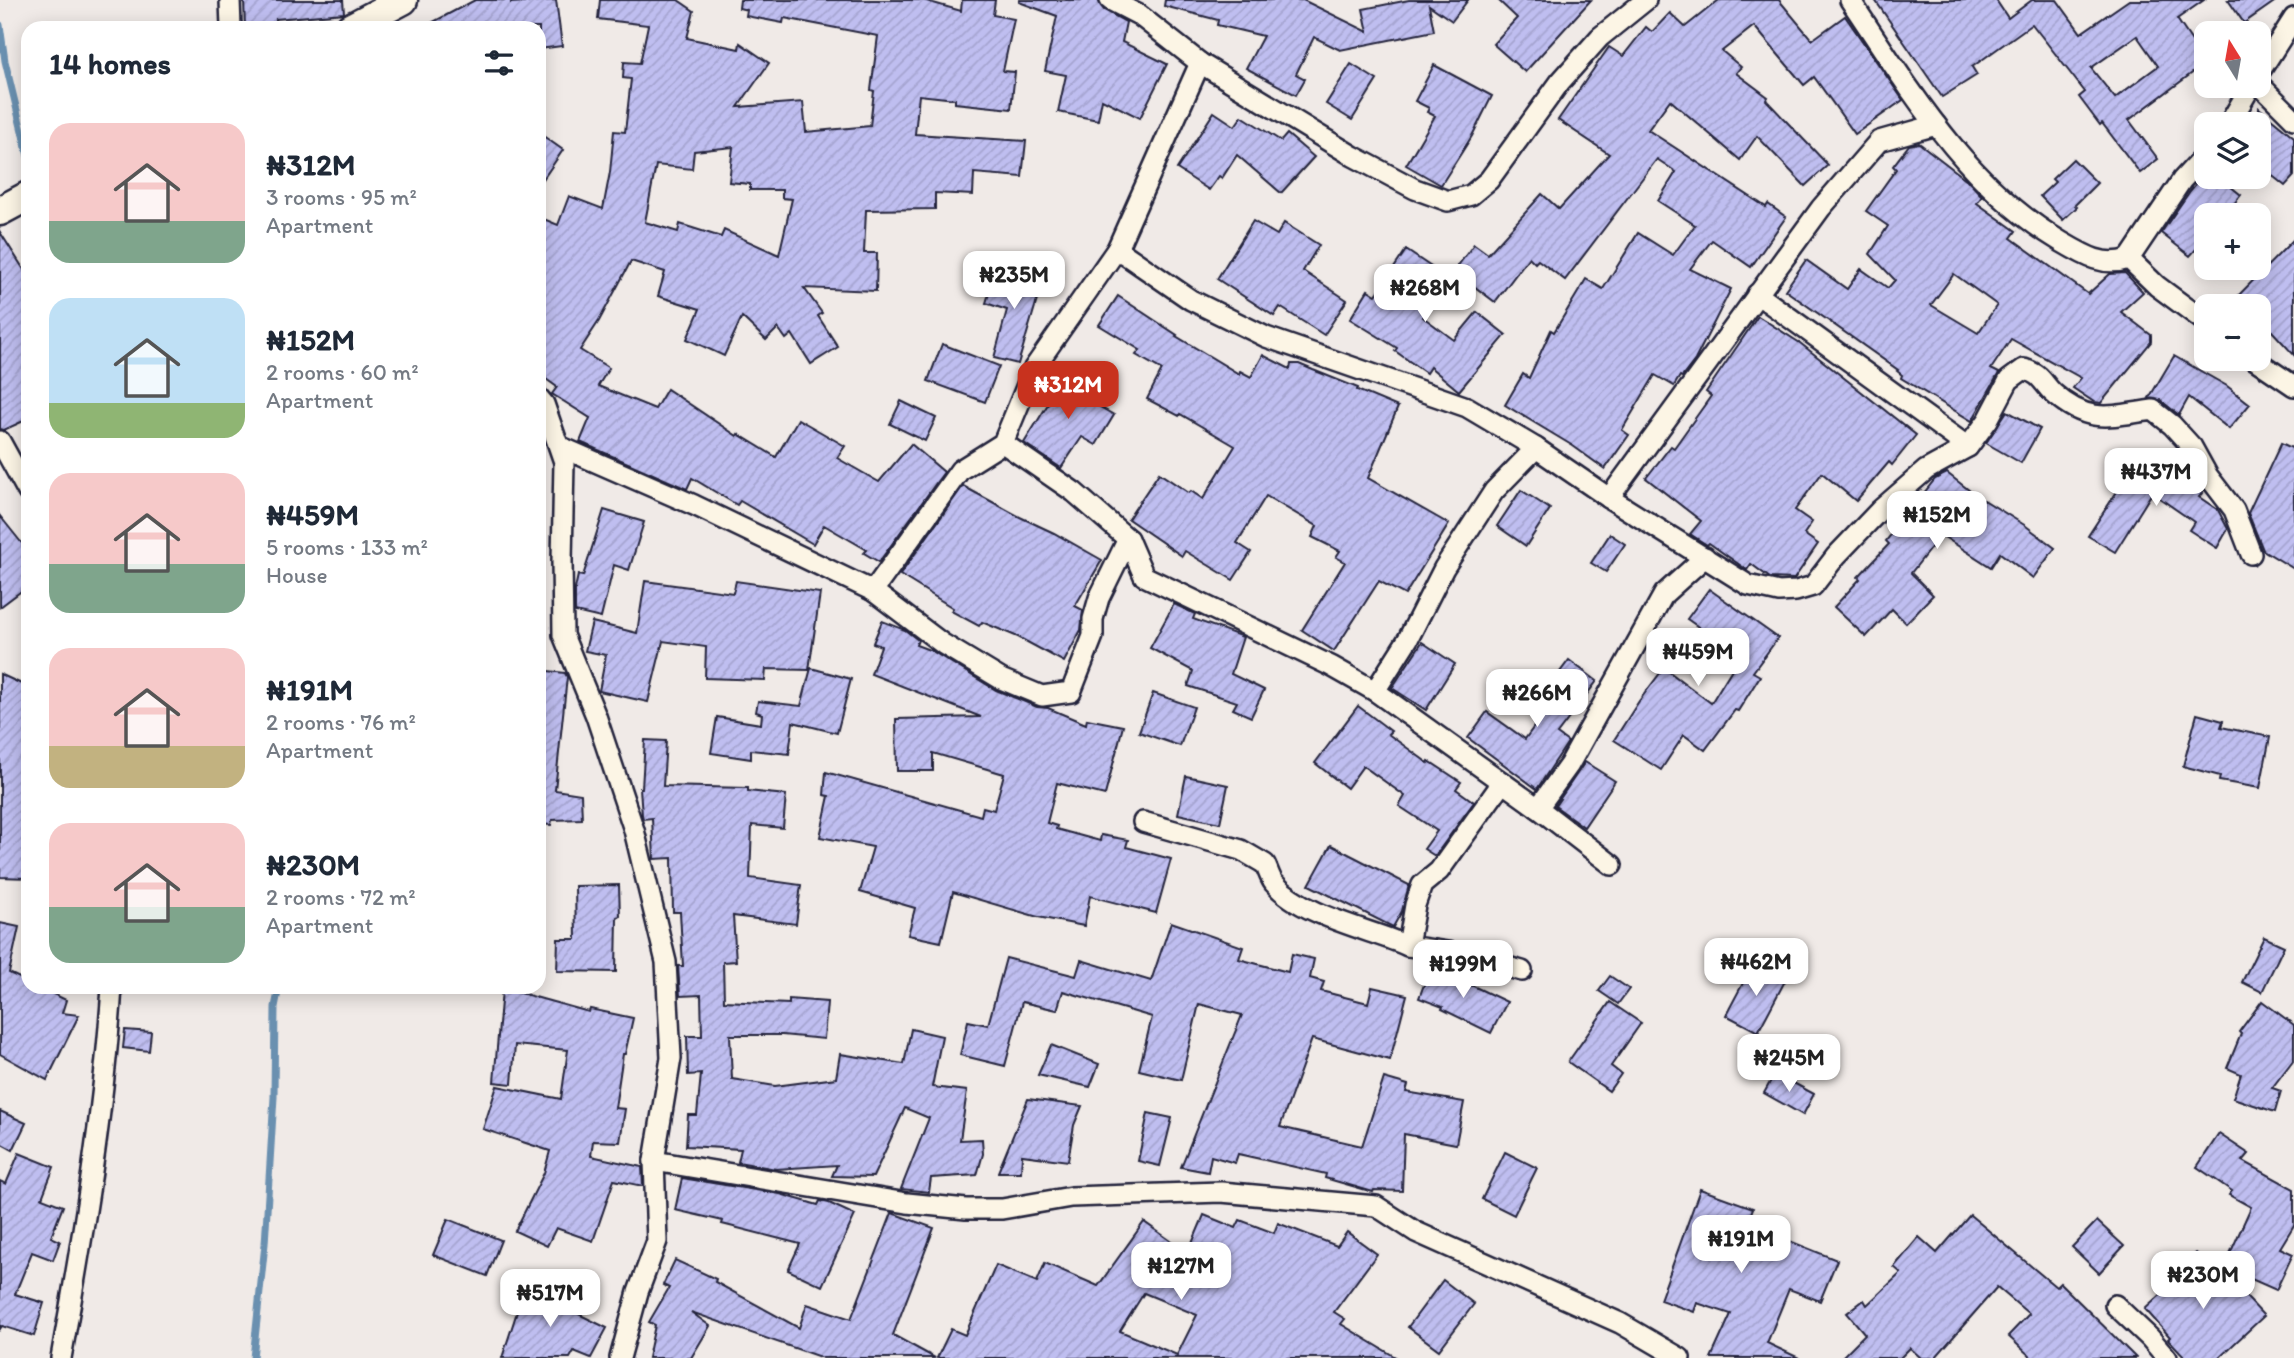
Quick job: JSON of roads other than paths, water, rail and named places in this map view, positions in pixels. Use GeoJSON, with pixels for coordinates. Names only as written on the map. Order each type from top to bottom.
{"type":"FeatureCollection","features":[{"type":"Feature","properties":{"kind":"main road"},"geometry":{"type":"LineString","coordinates":[[363,21],[403,0]]}},
{"type":"Feature","properties":{"kind":"street"},"geometry":{"type":"LineString","coordinates":[[230,0],[231,21]]}},
{"type":"Feature","properties":{"kind":"street"},"geometry":{"type":"LineString","coordinates":[[1110,0],[1139,15],[1200,63],[1353,156],[1415,189],[1448,201],[1471,195],[1489,180],[1560,82],[1600,37],[1646,0]]}},
{"type":"Feature","properties":{"kind":"street"},"geometry":{"type":"LineString","coordinates":[[1850,0],[1936,125],[1997,196],[2046,232],[2090,259],[2120,262],[2130,259],[2182,180],[2194,167]]}},
{"type":"Feature","properties":{"kind":"street"},"geometry":{"type":"LineString","coordinates":[[2272,53],[2294,18]]}},
{"type":"Feature","properties":{"kind":"street"},"geometry":{"type":"LineString","coordinates":[[873,591],[960,470],[1003,443],[1034,369],[1117,249],[1200,63]]}},
{"type":"Feature","properties":{"kind":"street"},"geometry":{"type":"LineString","coordinates":[[2272,98],[2294,119]]}},
{"type":"Feature","properties":{"kind":"street"},"geometry":{"type":"LineString","coordinates":[[1609,498],[1821,208],[1879,141],[1936,125]]}},
{"type":"Feature","properties":{"kind":"street"},"geometry":{"type":"LineString","coordinates":[[1117,249],[1191,300],[1266,337],[1467,407],[1536,448],[1609,498],[1748,585],[1779,592],[1813,586],[1836,556],[1880,510],[1926,470],[1968,447],[1988,420],[2009,380],[2024,369],[2038,374],[2052,392],[2081,414],[2106,417],[2153,410],[2172,425],[2192,447],[2208,476],[2234,510],[2251,554]]}},
{"type":"Feature","properties":{"kind":"street"},"geometry":{"type":"LineString","coordinates":[[2130,259],[2157,286],[2194,313]]}},
{"type":"Feature","properties":{"kind":"street"},"geometry":{"type":"LineString","coordinates":[[1757,294],[1968,447]]}},
{"type":"Feature","properties":{"kind":"street"},"geometry":{"type":"LineString","coordinates":[[2271,370],[2294,386]]}},
{"type":"Feature","properties":{"kind":"street"},"geometry":{"type":"LineString","coordinates":[[546,410],[564,462],[563,635],[596,716],[634,830],[666,962],[671,1058],[654,1161],[657,1241],[638,1292],[620,1358]]}},
{"type":"Feature","properties":{"kind":"street"},"geometry":{"type":"LineString","coordinates":[[0,441],[21,479]]}},
{"type":"Feature","properties":{"kind":"street"},"geometry":{"type":"LineString","coordinates":[[1003,443],[1074,492],[1128,539],[1144,576],[1331,666],[1375,691],[1538,808],[1612,865]]}},
{"type":"Feature","properties":{"kind":"street"},"geometry":{"type":"LineString","coordinates":[[559,446],[694,505],[873,591],[943,644],[1001,679],[1042,696],[1071,692],[1093,636],[1093,619],[1099,598],[1128,539]]}},
{"type":"Feature","properties":{"kind":"street"},"geometry":{"type":"LineString","coordinates":[[1375,691],[1408,639],[1444,568],[1494,491],[1536,448]]}},
{"type":"Feature","properties":{"kind":"street"},"geometry":{"type":"LineString","coordinates":[[1538,808],[1576,754],[1664,594],[1705,557]]}},
{"type":"Feature","properties":{"kind":"street"},"geometry":{"type":"LineString","coordinates":[[1408,946],[1415,905],[1422,886],[1439,871],[1502,783]]}},
{"type":"Feature","properties":{"kind":"street"},"geometry":{"type":"LineString","coordinates":[[1143,822],[1241,850],[1265,863],[1271,880],[1284,893],[1328,917],[1408,946],[1461,954],[1522,971]]}},
{"type":"Feature","properties":{"kind":"street"},"geometry":{"type":"LineString","coordinates":[[61,1358],[97,1137],[111,994]]}},
{"type":"Feature","properties":{"kind":"street"},"geometry":{"type":"LineString","coordinates":[[654,1161],[907,1203],[965,1209],[1002,1209],[1071,1197],[1221,1192],[1376,1206],[1416,1232],[1620,1323],[1680,1358]]}},
{"type":"Feature","properties":{"kind":"street"},"geometry":{"type":"LineString","coordinates":[[2115,1305],[2167,1358]]}},
{"type":"Feature","properties":{"kind":"waterway"},"geometry":{"type":"LineString","coordinates":[[0,25],[5,61],[21,127]]}},
{"type":"Feature","properties":{"kind":"waterway"},"geometry":{"type":"LineString","coordinates":[[253,1358],[265,1244],[278,994]]}}]}
